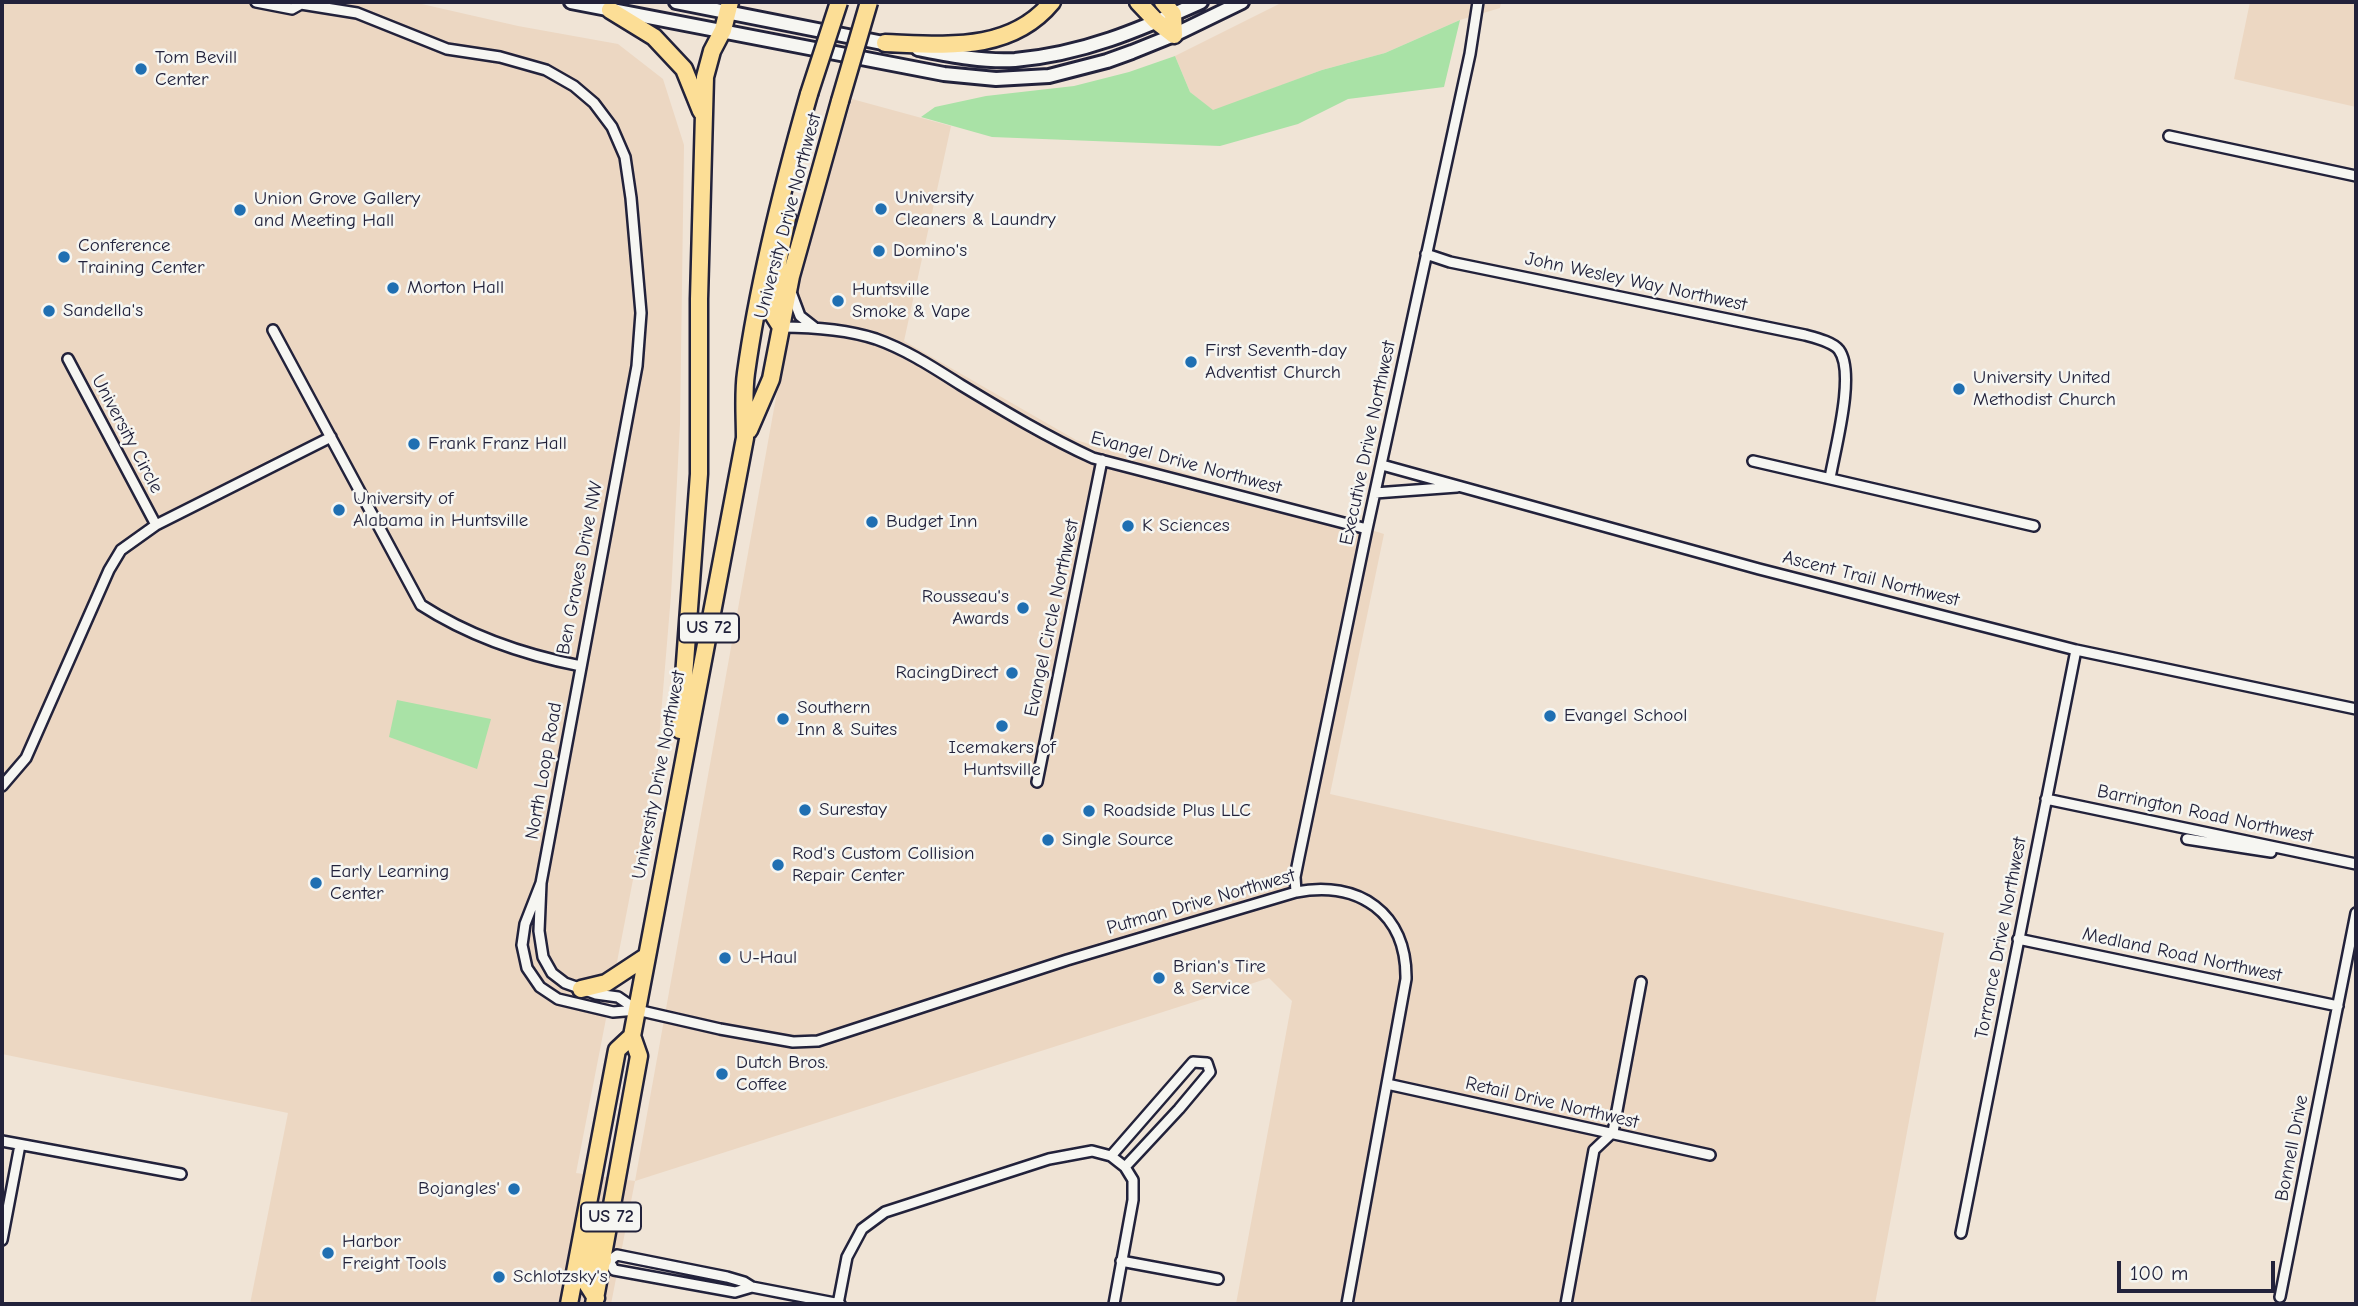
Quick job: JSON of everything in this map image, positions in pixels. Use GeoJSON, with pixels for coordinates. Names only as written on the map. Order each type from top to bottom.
{"type":"FeatureCollection","features":[{"type":"Feature","properties":{"kind":"highway","name":"University Drive Northwest"},"geometry":{"type":"LineString","coordinates":[[595,1301],[606,1260],[639,1056],[632,1037],[745,438],[746,376],[785,181],[809,94],[839,2]]}},
{"type":"Feature","properties":{"kind":"highway","name":"University Drive Northwest"},"geometry":{"type":"LineString","coordinates":[[745,438],[771,379],[789,284],[869,2]]}},
{"type":"Feature","properties":{"kind":"highway"},"geometry":{"type":"LineString","coordinates":[[885,43],[948,46],[983,42],[1012,34],[1033,22],[1052,2]]}},
{"type":"Feature","properties":{"kind":"highway"},"geometry":{"type":"LineString","coordinates":[[1138,2],[1174,35]]}},
{"type":"Feature","properties":{"kind":"highway"},"geometry":{"type":"LineString","coordinates":[[670,830],[686,668],[698,503],[699,299],[705,77],[729,6]]}},
{"type":"Feature","properties":{"kind":"highway"},"geometry":{"type":"LineString","coordinates":[[1168,8],[1174,35]]}},
{"type":"Feature","properties":{"kind":"highway"},"geometry":{"type":"LineString","coordinates":[[610,10],[654,37],[684,69],[704,120]]}},
{"type":"Feature","properties":{"kind":"highway","name":"US 72"},"geometry":{"type":"LineString","coordinates":[[781,327],[769,308],[788,211],[789,198],[785,181]]}},
{"type":"Feature","properties":{"kind":"highway"},"geometry":{"type":"LineString","coordinates":[[581,989],[606,983],[647,956]]}},
{"type":"Feature","properties":{"kind":"highway","name":"University Drive Northwest"},"geometry":{"type":"LineString","coordinates":[[569,1304],[617,1050],[632,1037]]}},
{"type":"Feature","properties":{"kind":"highway"},"geometry":{"type":"LineString","coordinates":[[586,1220],[595,1232],[594,1255],[606,1260]]}},
{"type":"Feature","properties":{"kind":"highway"},"geometry":{"type":"LineString","coordinates":[[578,1260],[587,1264],[586,1282],[595,1301]]}},
{"type":"Feature","properties":{"kind":"main road"},"geometry":{"type":"LineString","coordinates":[[571,2],[944,74],[996,79],[1049,76],[1107,61],[1174,35],[1242,2]]}},
{"type":"Feature","properties":{"kind":"main road"},"geometry":{"type":"LineString","coordinates":[[676,2],[729,6],[885,43],[976,59],[1013,60],[1097,45],[1156,21],[1168,8],[1201,2]]}},
{"type":"Feature","properties":{"kind":"street","name":"Ben Graves Drive NW"},"geometry":{"type":"LineString","coordinates":[[256,2],[292,9],[300,3],[357,13],[447,49],[500,57],[545,70],[574,86],[594,103],[612,127],[625,157],[641,313],[637,366],[580,666],[543,659],[457,627],[421,606],[331,437]]}},
{"type":"Feature","properties":{"kind":"street"},"geometry":{"type":"LineString","coordinates":[[340,2],[357,13]]}},
{"type":"Feature","properties":{"kind":"street","name":"Executive Drive Northwest"},"geometry":{"type":"LineString","coordinates":[[1296,892],[1297,867],[1470,54],[1478,2]]}},
{"type":"Feature","properties":{"kind":"street"},"geometry":{"type":"LineString","coordinates":[[2169,136],[2356,176]]}},
{"type":"Feature","properties":{"kind":"street","name":"John Wesley Way Northwest"},"geometry":{"type":"LineString","coordinates":[[1426,254],[1450,262],[1805,335],[1838,348],[1846,364],[1846,375],[1843,410],[1830,478]]}},
{"type":"Feature","properties":{"kind":"street"},"geometry":{"type":"LineString","coordinates":[[789,284],[800,316],[814,327]]}},
{"type":"Feature","properties":{"kind":"street","name":"Evangel Drive Northwest"},"geometry":{"type":"LineString","coordinates":[[781,327],[814,327],[852,332],[887,343],[920,359],[1064,445],[1102,460],[1367,529]]}},
{"type":"Feature","properties":{"kind":"street"},"geometry":{"type":"LineString","coordinates":[[2,786],[26,758],[113,561],[121,550],[156,525],[331,437],[274,330]]}},
{"type":"Feature","properties":{"kind":"street","name":"University Circle"},"geometry":{"type":"LineString","coordinates":[[68,359],[156,525]]}},
{"type":"Feature","properties":{"kind":"street","name":"Evangel Circle Northwest"},"geometry":{"type":"LineString","coordinates":[[1037,782],[1102,460]]}},
{"type":"Feature","properties":{"kind":"street"},"geometry":{"type":"LineString","coordinates":[[1753,461],[2034,526]]}},
{"type":"Feature","properties":{"kind":"street","name":"Ascent Trail Northwest"},"geometry":{"type":"LineString","coordinates":[[1382,465],[1759,569],[2076,650],[2356,709]]}},
{"type":"Feature","properties":{"kind":"street"},"geometry":{"type":"LineString","coordinates":[[1375,494],[1462,486]]}},
{"type":"Feature","properties":{"kind":"street","name":"Torrance Drive Northwest"},"geometry":{"type":"LineString","coordinates":[[1961,1233],[2076,650]]}},
{"type":"Feature","properties":{"kind":"street","name":"North Loop Road"},"geometry":{"type":"LineString","coordinates":[[580,666],[541,883],[539,931],[543,957],[552,973],[565,984],[596,994],[618,997],[637,1010]]}},
{"type":"Feature","properties":{"kind":"street","name":"Barrington Road Northwest"},"geometry":{"type":"LineString","coordinates":[[2046,799],[2356,864]]}},
{"type":"Feature","properties":{"kind":"street"},"geometry":{"type":"LineString","coordinates":[[2187,839],[2356,864]]}},
{"type":"Feature","properties":{"kind":"street","name":"North Loop Road"},"geometry":{"type":"LineString","coordinates":[[541,883],[525,924],[522,945],[527,968],[540,987],[558,999],[584,1007],[613,1012],[637,1010]]}},
{"type":"Feature","properties":{"kind":"street","name":"Putman Drive Northwest"},"geometry":{"type":"LineString","coordinates":[[637,1010],[793,1042],[818,1041],[1067,960],[1296,892],[1332,888],[1349,892],[1365,899],[1380,911],[1398,936],[1404,950],[1406,979],[1347,1304]]}},
{"type":"Feature","properties":{"kind":"street","name":"Bonnell Drive"},"geometry":{"type":"LineString","coordinates":[[2280,1297],[2356,913]]}},
{"type":"Feature","properties":{"kind":"street","name":"Medland Road Northwest"},"geometry":{"type":"LineString","coordinates":[[2018,939],[2338,1006]]}},
{"type":"Feature","properties":{"kind":"street"},"geometry":{"type":"LineString","coordinates":[[1566,1304],[1594,1150],[1613,1132],[1642,982]]}},
{"type":"Feature","properties":{"kind":"street"},"geometry":{"type":"LineString","coordinates":[[1111,1156],[1194,1062],[1207,1063],[1210,1072],[1125,1167]]}},
{"type":"Feature","properties":{"kind":"street","name":"Retail Drive Northwest"},"geometry":{"type":"LineString","coordinates":[[1387,1084],[1710,1155]]}},
{"type":"Feature","properties":{"kind":"street"},"geometry":{"type":"LineString","coordinates":[[2,1141],[181,1174]]}},
{"type":"Feature","properties":{"kind":"street"},"geometry":{"type":"LineString","coordinates":[[2,1240],[20,1144]]}},
{"type":"Feature","properties":{"kind":"street"},"geometry":{"type":"LineString","coordinates":[[752,1287],[735,1292],[614,1269],[606,1260],[617,1255],[727,1277],[752,1287],[839,1304],[847,1257],[862,1228],[885,1212],[1049,1159],[1092,1151],[1111,1156],[1125,1167],[1133,1180],[1133,1200],[1114,1304]]}},
{"type":"Feature","properties":{"kind":"street"},"geometry":{"type":"LineString","coordinates":[[1121,1261],[1218,1279]]}},
{"type":"Feature","properties":{"kind":"shaded area","name":"University of Alabama in Huntsville"},"geometry":{"type":"Polygon","coordinates":[[[2,2],[413,2],[518,26],[618,44],[663,79],[684,145],[680,424],[671,595],[658,751],[576,1173],[635,1181],[611,1304],[250,1304],[288,1113],[2,1054],[2,2]]]}},
{"type":"Feature","properties":{"kind":"shaded area"},"geometry":{"type":"Polygon","coordinates":[[[1283,2],[1501,2],[1500,8],[1460,20],[1385,53],[1322,70],[1213,111],[1190,92],[1175,56],[1283,2]]]}},
{"type":"Feature","properties":{"kind":"shaded area"},"geometry":{"type":"Polygon","coordinates":[[[2250,2],[2356,2],[2356,107],[2234,79],[2250,2]]]}},
{"type":"Feature","properties":{"kind":"shaded area"},"geometry":{"type":"Polygon","coordinates":[[[852,99],[951,126],[904,341],[1076,440],[1384,534],[1330,794],[1944,933],[1875,1304],[1236,1304],[1292,1001],[1269,978],[635,1181],[793,303],[852,99]]]}},
{"type":"Feature","properties":{"kind":"green space"},"geometry":{"type":"Polygon","coordinates":[[[1460,20],[1444,87],[1348,99],[1298,124],[1220,146],[992,137],[921,117],[935,107],[986,96],[1074,86],[1129,72],[1175,56],[1190,92],[1213,110],[1322,70],[1385,53],[1460,20]]]}},
{"type":"Feature","properties":{"kind":"green space"},"geometry":{"type":"Polygon","coordinates":[[[397,700],[491,719],[477,769],[389,737],[397,700]]]}},
{"type":"Feature","properties":{"kind":"place","name":"Tom Bevill Center"},"geometry":{"type":"Point","coordinates":[141,69]}},
{"type":"Feature","properties":{"kind":"place","name":"University Cleaners & Laundry"},"geometry":{"type":"Point","coordinates":[881,209]}},
{"type":"Feature","properties":{"kind":"place","name":"Union Grove Gallery and Meeting Hall"},"geometry":{"type":"Point","coordinates":[240,210]}},
{"type":"Feature","properties":{"kind":"place","name":"Domino's"},"geometry":{"type":"Point","coordinates":[879,251]}},
{"type":"Feature","properties":{"kind":"place","name":"Conference Training Center"},"geometry":{"type":"Point","coordinates":[64,257]}},
{"type":"Feature","properties":{"kind":"place","name":"Morton Hall"},"geometry":{"type":"Point","coordinates":[393,288]}},
{"type":"Feature","properties":{"kind":"place","name":"Huntsville Smoke & Vape"},"geometry":{"type":"Point","coordinates":[838,301]}},
{"type":"Feature","properties":{"kind":"place","name":"Sandella's"},"geometry":{"type":"Point","coordinates":[49,311]}},
{"type":"Feature","properties":{"kind":"place","name":"First Seventh-day Adventist Church"},"geometry":{"type":"Point","coordinates":[1191,362]}},
{"type":"Feature","properties":{"kind":"place","name":"University United Methodist Church"},"geometry":{"type":"Point","coordinates":[1959,389]}},
{"type":"Feature","properties":{"kind":"place","name":"Frank Franz Hall"},"geometry":{"type":"Point","coordinates":[414,444]}},
{"type":"Feature","properties":{"kind":"place","name":"University of Alabama in Huntsville"},"geometry":{"type":"Point","coordinates":[339,510]}},
{"type":"Feature","properties":{"kind":"place","name":"Budget Inn"},"geometry":{"type":"Point","coordinates":[872,522]}},
{"type":"Feature","properties":{"kind":"place","name":"K Sciences"},"geometry":{"type":"Point","coordinates":[1128,526]}},
{"type":"Feature","properties":{"kind":"place","name":"Rousseau's Awards"},"geometry":{"type":"Point","coordinates":[1023,608]}},
{"type":"Feature","properties":{"kind":"place","name":"RacingDirect"},"geometry":{"type":"Point","coordinates":[1012,673]}},
{"type":"Feature","properties":{"kind":"place","name":"Evangel School"},"geometry":{"type":"Point","coordinates":[1550,716]}},
{"type":"Feature","properties":{"kind":"place","name":"Southern Inn & Suites"},"geometry":{"type":"Point","coordinates":[783,719]}},
{"type":"Feature","properties":{"kind":"place","name":"Icemakers of Huntsville"},"geometry":{"type":"Point","coordinates":[1002,726]}},
{"type":"Feature","properties":{"kind":"place","name":"Surestay"},"geometry":{"type":"Point","coordinates":[805,810]}},
{"type":"Feature","properties":{"kind":"place","name":"Roadside Plus LLC"},"geometry":{"type":"Point","coordinates":[1089,811]}},
{"type":"Feature","properties":{"kind":"place","name":"Single Source"},"geometry":{"type":"Point","coordinates":[1048,840]}},
{"type":"Feature","properties":{"kind":"place","name":"Rod's Custom Collision Repair Center"},"geometry":{"type":"Point","coordinates":[778,865]}},
{"type":"Feature","properties":{"kind":"place","name":"Early Learning Center"},"geometry":{"type":"Point","coordinates":[316,883]}},
{"type":"Feature","properties":{"kind":"place","name":"U-Haul"},"geometry":{"type":"Point","coordinates":[725,958]}},
{"type":"Feature","properties":{"kind":"place","name":"Brian's Tire & Service"},"geometry":{"type":"Point","coordinates":[1159,978]}},
{"type":"Feature","properties":{"kind":"place","name":"Dutch Bros. Coffee"},"geometry":{"type":"Point","coordinates":[722,1074]}},
{"type":"Feature","properties":{"kind":"place","name":"Bojangles'"},"geometry":{"type":"Point","coordinates":[514,1189]}},
{"type":"Feature","properties":{"kind":"place","name":"Harbor Freight Tools"},"geometry":{"type":"Point","coordinates":[328,1253]}},
{"type":"Feature","properties":{"kind":"place","name":"Schlotzsky's"},"geometry":{"type":"Point","coordinates":[499,1277]}}]}
